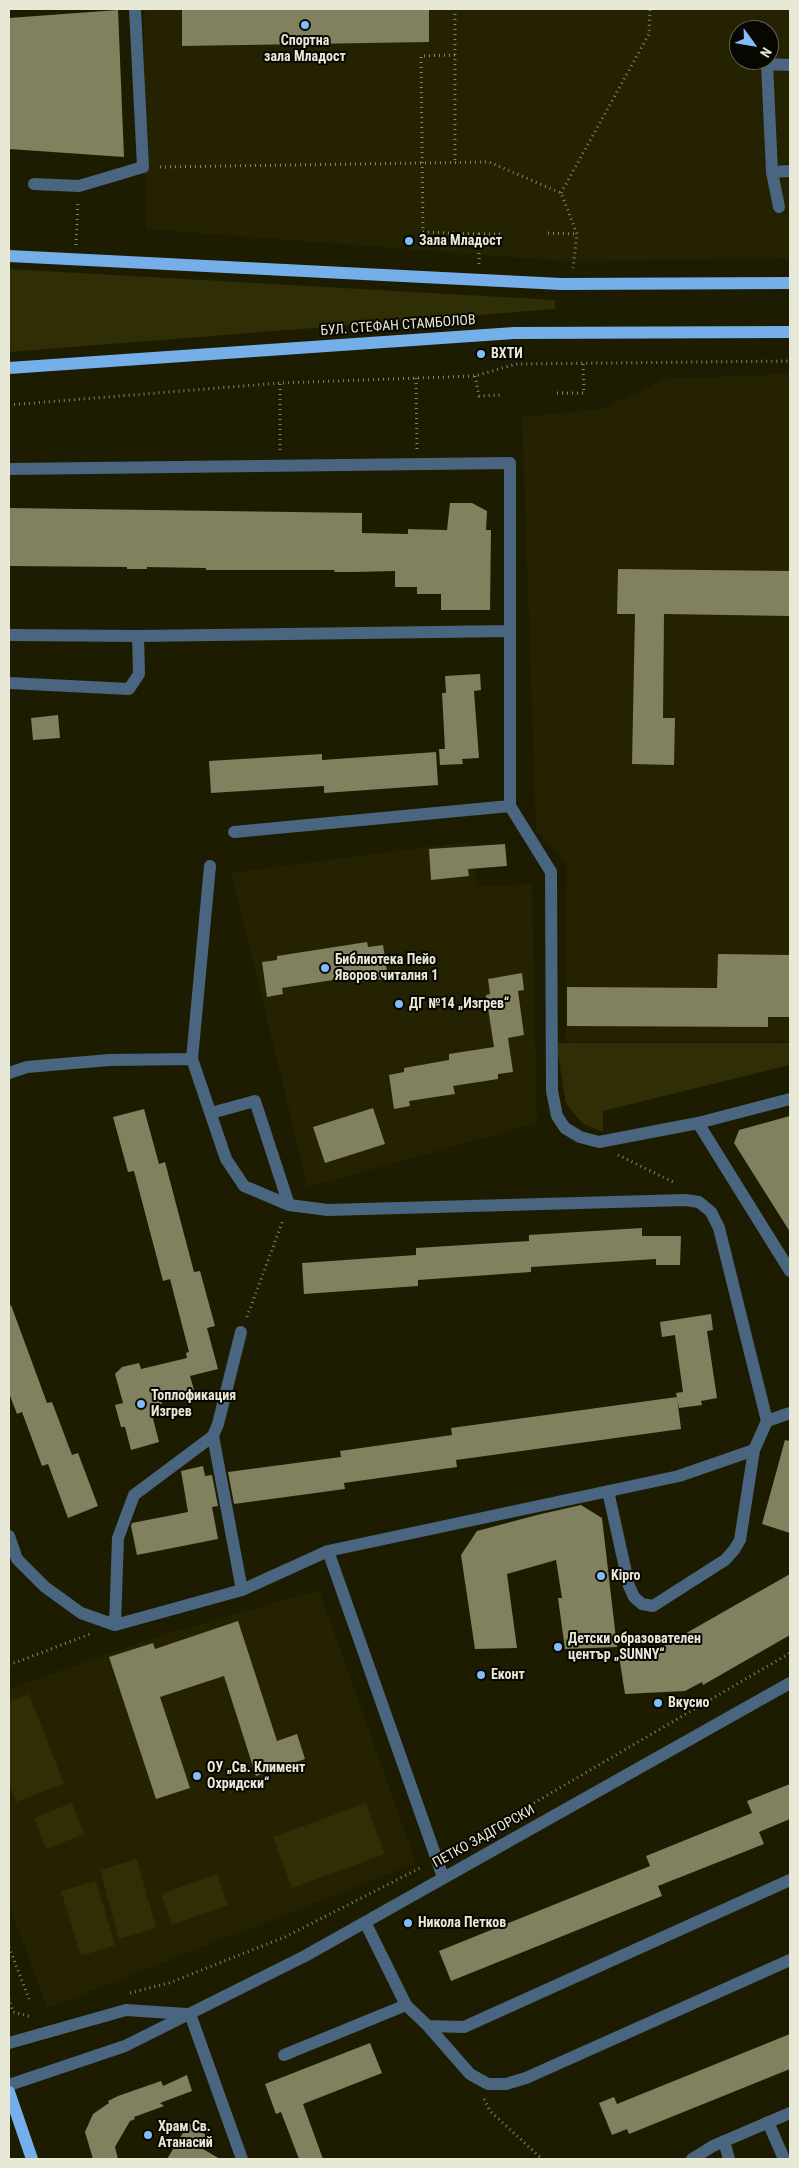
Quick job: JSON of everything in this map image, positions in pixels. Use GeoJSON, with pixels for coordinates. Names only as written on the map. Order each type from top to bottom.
{"type":"FeatureCollection","features":[{"type":"Feature","properties":{"kind":"main road"},"geometry":{"type":"LineString","coordinates":[[9,256],[560,284],[790,283]]}},
{"type":"Feature","properties":{"kind":"main road","name":"БУЛ. СТЕФАН СТАМБОЛОВ"},"geometry":{"type":"LineString","coordinates":[[9,368],[514,333],[790,332]]}},
{"type":"Feature","properties":{"kind":"main road"},"geometry":{"type":"LineString","coordinates":[[9,2092],[32,2159]]}},
{"type":"Feature","properties":{"kind":"street"},"geometry":{"type":"LineString","coordinates":[[34,184],[79,186],[143,167],[135,9]]}},
{"type":"Feature","properties":{"kind":"street"},"geometry":{"type":"LineString","coordinates":[[779,208],[772,172],[767,64],[790,65]]}},
{"type":"Feature","properties":{"kind":"street"},"geometry":{"type":"LineString","coordinates":[[772,172],[790,171]]}},
{"type":"Feature","properties":{"kind":"street"},"geometry":{"type":"LineString","coordinates":[[9,469],[510,463],[510,806],[552,872],[552,1091],[557,1116],[565,1128],[580,1137],[599,1142],[698,1123],[790,1099]]}},
{"type":"Feature","properties":{"kind":"street"},"geometry":{"type":"LineString","coordinates":[[9,635],[138,636],[510,631]]}},
{"type":"Feature","properties":{"kind":"street"},"geometry":{"type":"LineString","coordinates":[[9,683],[129,688],[139,674],[138,636]]}},
{"type":"Feature","properties":{"kind":"street"},"geometry":{"type":"LineString","coordinates":[[234,832],[510,806]]}},
{"type":"Feature","properties":{"kind":"street"},"geometry":{"type":"LineString","coordinates":[[210,866],[192,1059],[226,1159],[244,1186],[288,1205],[328,1210],[684,1201],[699,1202],[711,1212],[719,1228],[767,1421],[754,1450],[740,1540],[734,1550],[724,1560],[653,1606],[642,1604],[634,1597],[629,1586],[608,1491]]}},
{"type":"Feature","properties":{"kind":"street"},"geometry":{"type":"LineString","coordinates":[[9,1073],[27,1067],[109,1060],[192,1059]]}},
{"type":"Feature","properties":{"kind":"street"},"geometry":{"type":"LineString","coordinates":[[210,1113],[255,1101],[288,1205]]}},
{"type":"Feature","properties":{"kind":"street"},"geometry":{"type":"LineString","coordinates":[[698,1123],[790,1271]]}},
{"type":"Feature","properties":{"kind":"street"},"geometry":{"type":"LineString","coordinates":[[115,1625],[118,1538],[134,1495],[213,1436],[218,1424],[241,1332]]}},
{"type":"Feature","properties":{"kind":"street"},"geometry":{"type":"LineString","coordinates":[[767,1421],[790,1413]]}},
{"type":"Feature","properties":{"kind":"street"},"geometry":{"type":"LineString","coordinates":[[213,1436],[242,1590]]}},
{"type":"Feature","properties":{"kind":"street"},"geometry":{"type":"LineString","coordinates":[[9,1536],[17,1558],[45,1587],[82,1613],[115,1625],[242,1590],[328,1551],[679,1476],[754,1450]]}},
{"type":"Feature","properties":{"kind":"street"},"geometry":{"type":"LineString","coordinates":[[328,1551],[443,1877]]}},
{"type":"Feature","properties":{"kind":"street","name":"ПЕТКО ЗАДГОРСКИ"},"geometry":{"type":"LineString","coordinates":[[9,2085],[125,2046],[305,1956],[790,1684]]}},
{"type":"Feature","properties":{"kind":"street"},"geometry":{"type":"LineString","coordinates":[[428,2026],[464,2027],[790,1880]]}},
{"type":"Feature","properties":{"kind":"street"},"geometry":{"type":"LineString","coordinates":[[365,1922],[406,2005],[428,2026],[470,2074],[488,2084],[506,2084],[526,2078],[790,1960]]}},
{"type":"Feature","properties":{"kind":"street"},"geometry":{"type":"LineString","coordinates":[[284,2055],[406,2005]]}},
{"type":"Feature","properties":{"kind":"street"},"geometry":{"type":"LineString","coordinates":[[9,2043],[126,2010],[190,2014],[242,2159]]}},
{"type":"Feature","properties":{"kind":"street"},"geometry":{"type":"LineString","coordinates":[[692,2159],[724,2141],[790,2113]]}},
{"type":"Feature","properties":{"kind":"street"},"geometry":{"type":"LineString","coordinates":[[768,2122],[784,2159]]}},
{"type":"Feature","properties":{"kind":"street"},"geometry":{"type":"LineString","coordinates":[[724,2141],[729,2159]]}},
{"type":"Feature","properties":{"kind":"path"},"geometry":{"type":"LineString","coordinates":[[455,9],[456,163]]}},
{"type":"Feature","properties":{"kind":"path"},"geometry":{"type":"LineString","coordinates":[[561,193],[650,34],[650,9]]}},
{"type":"Feature","properties":{"kind":"path"},"geometry":{"type":"LineString","coordinates":[[455,55],[421,56],[423,232],[502,234]]}},
{"type":"Feature","properties":{"kind":"path"},"geometry":{"type":"LineString","coordinates":[[143,167],[489,162],[561,193],[577,234],[573,269]]}},
{"type":"Feature","properties":{"kind":"path"},"geometry":{"type":"LineString","coordinates":[[76,245],[79,186]]}},
{"type":"Feature","properties":{"kind":"path"},"geometry":{"type":"LineString","coordinates":[[479,234],[479,264]]}},
{"type":"Feature","properties":{"kind":"path"},"geometry":{"type":"LineString","coordinates":[[548,234],[577,234]]}},
{"type":"Feature","properties":{"kind":"path"},"geometry":{"type":"LineString","coordinates":[[9,405],[280,383],[474,376],[516,364],[790,362]]}},
{"type":"Feature","properties":{"kind":"path"},"geometry":{"type":"LineString","coordinates":[[557,394],[584,393],[582,364]]}},
{"type":"Feature","properties":{"kind":"path"},"geometry":{"type":"LineString","coordinates":[[474,376],[479,396],[502,395]]}},
{"type":"Feature","properties":{"kind":"path"},"geometry":{"type":"LineString","coordinates":[[416,378],[417,464]]}},
{"type":"Feature","properties":{"kind":"path"},"geometry":{"type":"LineString","coordinates":[[280,383],[280,466]]}},
{"type":"Feature","properties":{"kind":"path"},"geometry":{"type":"LineString","coordinates":[[599,1142],[620,1157],[679,1184],[684,1201]]}},
{"type":"Feature","properties":{"kind":"path"},"geometry":{"type":"LineString","coordinates":[[241,1332],[288,1205]]}},
{"type":"Feature","properties":{"kind":"path"},"geometry":{"type":"LineString","coordinates":[[9,1665],[115,1625]]}},
{"type":"Feature","properties":{"kind":"path"},"geometry":{"type":"LineString","coordinates":[[122,1994],[169,1983],[285,1937],[437,1859],[790,1653]]}},
{"type":"Feature","properties":{"kind":"path"},"geometry":{"type":"LineString","coordinates":[[9,1947],[29,1999]]}},
{"type":"Feature","properties":{"kind":"path"},"geometry":{"type":"LineString","coordinates":[[9,1998],[14,2012],[30,2018],[39,2015]]}},
{"type":"Feature","properties":{"kind":"path"},"geometry":{"type":"LineString","coordinates":[[470,2074],[490,2110],[542,2159]]}},
{"type":"Feature","properties":{"kind":"shaded area"},"geometry":{"type":"Polygon","coordinates":[[[144,9],[790,9],[790,259],[565,261],[146,229],[144,9]]]}},
{"type":"Feature","properties":{"kind":"shaded area"},"geometry":{"type":"Polygon","coordinates":[[[9,269],[555,300],[555,309],[9,352],[9,269]]]}},
{"type":"Feature","properties":{"kind":"shaded area"},"geometry":{"type":"Polygon","coordinates":[[[790,374],[790,1041],[565,1042],[567,864],[536,830],[522,417],[601,409],[665,379],[790,374]]]}},
{"type":"Feature","properties":{"kind":"shaded area","name":"ДГ №14 „Изгрев“"},"geometry":{"type":"Polygon","coordinates":[[[473,841],[477,886],[532,884],[537,1123],[308,1187],[231,873],[473,841]]]}},
{"type":"Feature","properties":{"kind":"shaded area"},"geometry":{"type":"Polygon","coordinates":[[[556,1043],[790,1043],[790,1065],[603,1111],[603,1132],[583,1124],[566,1104],[556,1043]]]}},
{"type":"Feature","properties":{"kind":"shaded area","name":"ОУ „Св. Климент Охридски“"},"geometry":{"type":"Polygon","coordinates":[[[319,1590],[416,1863],[47,2008],[9,1904],[9,1689],[153,1638],[319,1590]]]}},
{"type":"Feature","properties":{"kind":"shaded area"},"geometry":{"type":"Polygon","coordinates":[[[29,1694],[64,1784],[16,1802],[9,1784],[9,1702],[29,1694]]]}},
{"type":"Feature","properties":{"kind":"shaded area"},"geometry":{"type":"Polygon","coordinates":[[[72,1803],[84,1834],[46,1849],[34,1818],[72,1803]]]}},
{"type":"Feature","properties":{"kind":"shaded area"},"geometry":{"type":"Polygon","coordinates":[[[366,1803],[385,1854],[292,1888],[273,1837],[366,1803]]]}},
{"type":"Feature","properties":{"kind":"shaded area"},"geometry":{"type":"Polygon","coordinates":[[[137,1859],[156,1928],[119,1939],[100,1870],[137,1859]]]}},
{"type":"Feature","properties":{"kind":"shaded area"},"geometry":{"type":"Polygon","coordinates":[[[217,1874],[228,1905],[172,1925],[161,1894],[217,1874]]]}},
{"type":"Feature","properties":{"kind":"shaded area"},"geometry":{"type":"Polygon","coordinates":[[[96,1881],[115,1945],[81,1956],[61,1891],[96,1881]]]}},
{"type":"Feature","properties":{"kind":"building","name":"Спортна зала Младост"},"geometry":{"type":"Polygon","coordinates":[[[182,9],[429,9],[429,42],[182,46],[182,9]]]}},
{"type":"Feature","properties":{"kind":"building"},"geometry":{"type":"Polygon","coordinates":[[[118,10],[124,157],[9,149],[9,18],[118,10]]]}},
{"type":"Feature","properties":{"kind":"building"},"geometry":{"type":"Polygon","coordinates":[[[450,503],[472,503],[487,511],[486,530],[491,530],[490,610],[441,610],[441,594],[417,594],[417,587],[395,587],[395,571],[334,572],[335,570],[206,570],[206,568],[147,567],[147,569],[127,569],[127,567],[9,566],[9,508],[362,513],[362,533],[408,534],[408,529],[447,530],[450,503]]]}},
{"type":"Feature","properties":{"kind":"building"},"geometry":{"type":"Polygon","coordinates":[[[618,569],[790,571],[790,616],[664,614],[663,718],[675,718],[674,765],[632,764],[635,614],[617,614],[618,569]]]}},
{"type":"Feature","properties":{"kind":"building"},"geometry":{"type":"Polygon","coordinates":[[[480,674],[481,690],[474,691],[479,758],[462,759],[463,764],[440,765],[439,749],[445,749],[442,693],[446,693],[445,676],[480,674]]]}},
{"type":"Feature","properties":{"kind":"building"},"geometry":{"type":"Polygon","coordinates":[[[58,715],[60,738],[33,740],[31,718],[58,715]]]}},
{"type":"Feature","properties":{"kind":"building"},"geometry":{"type":"Polygon","coordinates":[[[436,752],[438,785],[324,793],[324,786],[211,793],[209,761],[322,754],[322,760],[436,752]]]}},
{"type":"Feature","properties":{"kind":"building"},"geometry":{"type":"Polygon","coordinates":[[[505,844],[507,866],[468,869],[469,876],[431,880],[429,849],[505,844]]]}},
{"type":"Feature","properties":{"kind":"building","name":"Библиотека Пейо Яворов читалня 1"},"geometry":{"type":"Polygon","coordinates":[[[367,942],[368,947],[383,945],[388,978],[372,981],[371,974],[282,988],[283,994],[267,997],[262,962],[277,960],[277,956],[367,942]]]}},
{"type":"Feature","properties":{"kind":"building"},"geometry":{"type":"Polygon","coordinates":[[[718,954],[790,955],[790,1017],[768,1017],[768,1027],[567,1026],[567,987],[717,988],[718,954]]]}},
{"type":"Feature","properties":{"kind":"building"},"geometry":{"type":"Polygon","coordinates":[[[522,973],[524,990],[518,991],[524,1035],[508,1038],[513,1072],[498,1074],[498,1079],[453,1086],[455,1094],[409,1101],[410,1106],[394,1109],[389,1075],[404,1072],[404,1068],[449,1060],[449,1054],[494,1047],[486,995],[490,994],[488,979],[522,973]]]}},
{"type":"Feature","properties":{"kind":"building"},"geometry":{"type":"Polygon","coordinates":[[[373,1108],[385,1144],[325,1163],[313,1127],[373,1108]]]}},
{"type":"Feature","properties":{"kind":"building"},"geometry":{"type":"Polygon","coordinates":[[[144,1109],[159,1164],[165,1162],[194,1272],[200,1271],[215,1326],[207,1328],[218,1369],[190,1376],[194,1390],[160,1398],[162,1404],[150,1407],[159,1442],[131,1450],[125,1427],[121,1427],[115,1405],[123,1403],[115,1374],[122,1367],[139,1363],[141,1369],[187,1358],[186,1353],[189,1352],[170,1279],[163,1281],[134,1171],[128,1172],[113,1117],[144,1109]]]}},
{"type":"Feature","properties":{"kind":"building"},"geometry":{"type":"Polygon","coordinates":[[[790,1116],[790,1232],[734,1143],[739,1130],[790,1116]]]}},
{"type":"Feature","properties":{"kind":"building"},"geometry":{"type":"Polygon","coordinates":[[[642,1228],[642,1236],[681,1236],[680,1265],[656,1265],[656,1259],[531,1267],[531,1272],[418,1280],[418,1286],[304,1294],[302,1263],[416,1255],[416,1248],[529,1241],[529,1235],[642,1228]]]}},
{"type":"Feature","properties":{"kind":"building"},"geometry":{"type":"Polygon","coordinates":[[[11,1305],[47,1403],[52,1402],[72,1455],[78,1453],[98,1506],[68,1518],[48,1464],[42,1466],[22,1412],[17,1414],[9,1393],[9,1306],[11,1305]]]}},
{"type":"Feature","properties":{"kind":"building"},"geometry":{"type":"Polygon","coordinates":[[[711,1314],[713,1330],[707,1331],[717,1398],[701,1401],[702,1405],[679,1408],[676,1393],[683,1392],[675,1335],[662,1337],[660,1322],[711,1314]]]}},
{"type":"Feature","properties":{"kind":"building"},"geometry":{"type":"Polygon","coordinates":[[[677,1397],[681,1429],[456,1460],[457,1467],[344,1483],[345,1489],[234,1504],[228,1472],[341,1457],[340,1451],[452,1435],[451,1428],[677,1397]]]}},
{"type":"Feature","properties":{"kind":"building"},"geometry":{"type":"Polygon","coordinates":[[[785,1440],[790,1441],[790,1533],[762,1524],[785,1440]]]}},
{"type":"Feature","properties":{"kind":"building"},"geometry":{"type":"Polygon","coordinates":[[[203,1466],[205,1476],[212,1475],[218,1506],[212,1507],[218,1539],[137,1555],[132,1523],[188,1512],[181,1471],[203,1466]]]}},
{"type":"Feature","properties":{"kind":"building"},"geometry":{"type":"Polygon","coordinates":[[[581,1505],[602,1518],[617,1647],[565,1649],[558,1598],[562,1598],[556,1560],[507,1574],[517,1648],[475,1649],[461,1555],[477,1531],[581,1505]]]}},
{"type":"Feature","properties":{"kind":"building"},"geometry":{"type":"Polygon","coordinates":[[[790,1574],[790,1635],[703,1685],[702,1682],[685,1691],[625,1694],[619,1656],[638,1654],[650,1647],[653,1652],[790,1574]]]}},
{"type":"Feature","properties":{"kind":"building"},"geometry":{"type":"Polygon","coordinates":[[[238,1621],[277,1741],[297,1734],[305,1759],[256,1776],[224,1676],[160,1697],[190,1788],[156,1799],[109,1657],[153,1643],[155,1649],[238,1621]]]}},
{"type":"Feature","properties":{"kind":"building"},"geometry":{"type":"Polygon","coordinates":[[[790,1784],[790,1819],[759,1832],[764,1844],[658,1886],[662,1896],[451,1981],[439,1951],[650,1866],[646,1856],[752,1813],[747,1801],[790,1784]]]}},
{"type":"Feature","properties":{"kind":"building"},"geometry":{"type":"Polygon","coordinates":[[[790,2034],[790,2069],[629,2134],[627,2129],[612,2135],[599,2103],[614,2097],[617,2104],[790,2034]]]}},
{"type":"Feature","properties":{"kind":"building"},"geometry":{"type":"Polygon","coordinates":[[[370,2043],[382,2073],[303,2104],[323,2159],[299,2159],[281,2112],[276,2114],[265,2084],[370,2043]]]}},
{"type":"Feature","properties":{"kind":"building"},"geometry":{"type":"Polygon","coordinates":[[[187,2075],[192,2091],[160,2103],[164,2106],[134,2117],[135,2119],[130,2121],[115,2147],[118,2159],[93,2159],[85,2132],[93,2114],[109,2103],[108,2101],[118,2096],[161,2081],[163,2086],[187,2075]]]}},
{"type":"Feature","properties":{"kind":"building","name":"Храм Св. Атанасий"},"geometry":{"type":"Polygon","coordinates":[[[189,2123],[210,2138],[203,2149],[220,2159],[167,2159],[189,2123]]]}},
{"type":"Feature","properties":{"kind":"place","name":"Спортна зала Младост"},"geometry":{"type":"Point","coordinates":[305,25]}},
{"type":"Feature","properties":{"kind":"place","name":"Зала Младост"},"geometry":{"type":"Point","coordinates":[409,241]}},
{"type":"Feature","properties":{"kind":"place","name":"ВХТИ"},"geometry":{"type":"Point","coordinates":[481,354]}},
{"type":"Feature","properties":{"kind":"place","name":"Библиотека Пейо Яворов читалня 1"},"geometry":{"type":"Point","coordinates":[325,968]}},
{"type":"Feature","properties":{"kind":"place","name":"ДГ №14 „Изгрев“"},"geometry":{"type":"Point","coordinates":[399,1004]}},
{"type":"Feature","properties":{"kind":"place","name":"Топлофикация Изгрев"},"geometry":{"type":"Point","coordinates":[141,1404]}},
{"type":"Feature","properties":{"kind":"place","name":"Kipro"},"geometry":{"type":"Point","coordinates":[601,1576]}},
{"type":"Feature","properties":{"kind":"place","name":"Детски образователен център „SUNNY“"},"geometry":{"type":"Point","coordinates":[558,1647]}},
{"type":"Feature","properties":{"kind":"place","name":"Еконт"},"geometry":{"type":"Point","coordinates":[481,1675]}},
{"type":"Feature","properties":{"kind":"place","name":"Вкусио"},"geometry":{"type":"Point","coordinates":[658,1703]}},
{"type":"Feature","properties":{"kind":"place","name":"ОУ „Св. Климент Охридски“"},"geometry":{"type":"Point","coordinates":[197,1776]}},
{"type":"Feature","properties":{"kind":"place","name":"Никола Петков"},"geometry":{"type":"Point","coordinates":[408,1923]}},
{"type":"Feature","properties":{"kind":"place","name":"Храм Св. Атанасий"},"geometry":{"type":"Point","coordinates":[148,2135]}}]}
